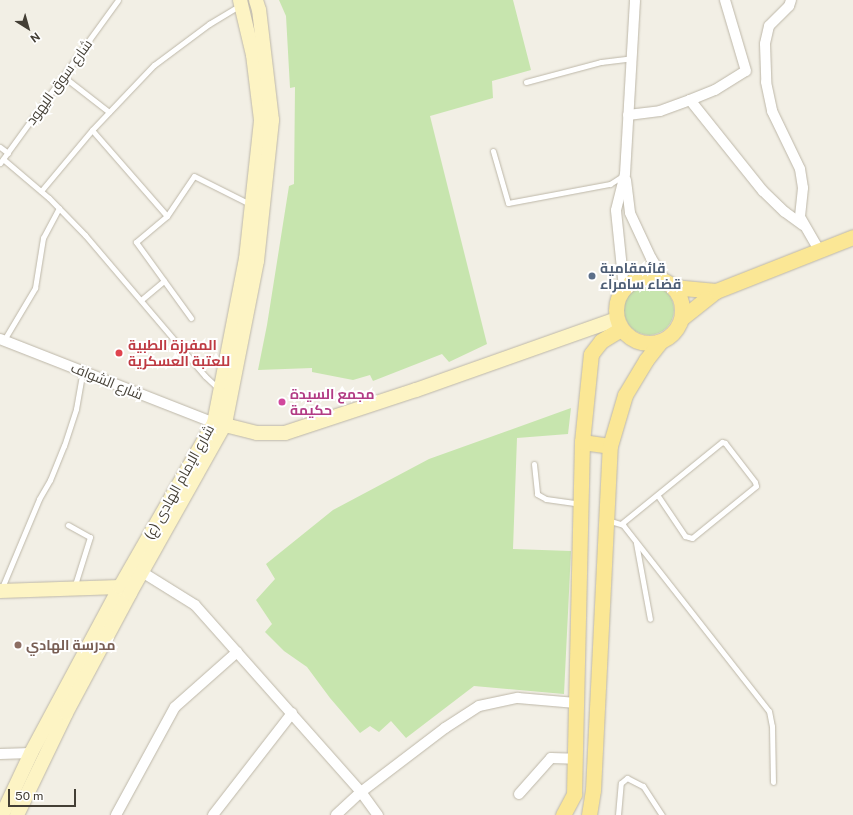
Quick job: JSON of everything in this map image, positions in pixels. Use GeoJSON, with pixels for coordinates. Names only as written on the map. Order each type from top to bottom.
{"type":"FeatureCollection","features":[{"type":"Feature","properties":{"kind":"main road","name":"شارع الإمام الهادی (ع)"},"geometry":{"type":"LineString","coordinates":[[2,815],[30,753],[219,424],[257,261],[272,120],[259,10],[256,0]]}},
{"type":"Feature","properties":{"kind":"main road","name":"شارع الإمام الهادی (ع)"},"geometry":{"type":"LineString","coordinates":[[219,424],[220,390],[246,259],[260,120],[253,55],[241,2]]}},
{"type":"Feature","properties":{"kind":"main road"},"geometry":{"type":"LineString","coordinates":[[682,318],[716,291],[853,237]]}},
{"type":"Feature","properties":{"kind":"main road"},"geometry":{"type":"LineString","coordinates":[[669,284],[680,296],[683,307],[682,318],[678,328],[670,336],[660,342],[650,344],[639,342],[629,337],[619,324],[616,308],[618,298],[624,288],[632,281],[654,277],[669,284],[716,291]]}},
{"type":"Feature","properties":{"kind":"main road"},"geometry":{"type":"LineString","coordinates":[[219,424],[257,433],[285,433],[619,324]]}},
{"type":"Feature","properties":{"kind":"main road"},"geometry":{"type":"LineString","coordinates":[[563,815],[574,794],[582,442],[591,354],[601,341],[619,324]]}},
{"type":"Feature","properties":{"kind":"main road"},"geometry":{"type":"LineString","coordinates":[[589,815],[594,790],[610,446],[625,395],[646,360],[660,342]]}},
{"type":"Feature","properties":{"kind":"main road"},"geometry":{"type":"LineString","coordinates":[[582,442],[610,446]]}},
{"type":"Feature","properties":{"kind":"main road"},"geometry":{"type":"LineString","coordinates":[[1,591],[73,588],[125,590]]}},
{"type":"Feature","properties":{"kind":"main road","name":"شارع الإمام الهادی (ع)"},"geometry":{"type":"LineString","coordinates":[[17,815],[125,590]]}},
{"type":"Feature","properties":{"kind":"street"},"geometry":{"type":"LineString","coordinates":[[635,0],[625,174],[630,213],[651,258],[669,284]]}},
{"type":"Feature","properties":{"kind":"street"},"geometry":{"type":"LineString","coordinates":[[628,115],[660,111],[690,100],[715,90],[746,71],[725,0]]}},
{"type":"Feature","properties":{"kind":"street"},"geometry":{"type":"LineString","coordinates":[[791,0],[789,6],[768,26],[765,44],[766,82],[772,111],[800,169],[803,188],[800,217],[819,250]]}},
{"type":"Feature","properties":{"kind":"street"},"geometry":{"type":"LineString","coordinates":[[690,100],[763,191],[785,212],[807,227]]}},
{"type":"Feature","properties":{"kind":"street"},"geometry":{"type":"LineString","coordinates":[[624,288],[616,210],[625,174]]}},
{"type":"Feature","properties":{"kind":"street","name":"شارع الشواف"},"geometry":{"type":"LineString","coordinates":[[2,340],[219,424]]}},
{"type":"Feature","properties":{"kind":"street"},"geometry":{"type":"LineString","coordinates":[[137,569],[195,605],[361,792],[378,815]]}},
{"type":"Feature","properties":{"kind":"street"},"geometry":{"type":"LineString","coordinates":[[116,815],[175,707],[237,652]]}},
{"type":"Feature","properties":{"kind":"street"},"geometry":{"type":"LineString","coordinates":[[336,815],[361,792],[445,728],[479,706],[518,698],[576,703]]}},
{"type":"Feature","properties":{"kind":"street"},"geometry":{"type":"LineString","coordinates":[[213,815],[292,713]]}},
{"type":"Feature","properties":{"kind":"street"},"geometry":{"type":"LineString","coordinates":[[0,754],[30,753]]}},
{"type":"Feature","properties":{"kind":"street"},"geometry":{"type":"LineString","coordinates":[[519,794],[551,758],[575,759]]}},
{"type":"Feature","properties":{"kind":"lane","name":"شارع سوق اليهود"},"geometry":{"type":"LineString","coordinates":[[2,161],[118,0]]}},
{"type":"Feature","properties":{"kind":"lane"},"geometry":{"type":"LineString","coordinates":[[41,191],[92,130],[154,65],[241,2]]}},
{"type":"Feature","properties":{"kind":"lane"},"geometry":{"type":"LineString","coordinates":[[526,82],[601,62],[632,58]]}},
{"type":"Feature","properties":{"kind":"lane"},"geometry":{"type":"LineString","coordinates":[[64,77],[109,112]]}},
{"type":"Feature","properties":{"kind":"lane"},"geometry":{"type":"LineString","coordinates":[[92,130],[167,216]]}},
{"type":"Feature","properties":{"kind":"lane"},"geometry":{"type":"LineString","coordinates":[[0,147],[8,153]]}},
{"type":"Feature","properties":{"kind":"lane"},"geometry":{"type":"LineString","coordinates":[[493,152],[508,203],[610,184],[625,174]]}},
{"type":"Feature","properties":{"kind":"lane"},"geometry":{"type":"LineString","coordinates":[[2,161],[41,191],[85,235],[205,376],[220,390]]}},
{"type":"Feature","properties":{"kind":"lane"},"geometry":{"type":"LineString","coordinates":[[191,318],[136,242],[167,216],[194,176],[252,205]]}},
{"type":"Feature","properties":{"kind":"lane"},"geometry":{"type":"LineString","coordinates":[[2,340],[35,288],[43,238],[59,208]]}},
{"type":"Feature","properties":{"kind":"lane"},"geometry":{"type":"LineString","coordinates":[[141,300],[164,280]]}},
{"type":"Feature","properties":{"kind":"lane"},"geometry":{"type":"LineString","coordinates":[[1,591],[39,498],[50,480],[64,446],[76,409],[83,371]]}},
{"type":"Feature","properties":{"kind":"lane"},"geometry":{"type":"LineString","coordinates":[[621,524],[658,496],[722,442],[725,443],[755,482],[756,486],[692,538],[685,536],[658,496]]}},
{"type":"Feature","properties":{"kind":"lane"},"geometry":{"type":"LineString","coordinates":[[534,464],[537,494],[546,499],[581,504]]}},
{"type":"Feature","properties":{"kind":"lane"},"geometry":{"type":"LineString","coordinates":[[606,520],[621,524],[769,711],[772,726],[773,782]]}},
{"type":"Feature","properties":{"kind":"lane"},"geometry":{"type":"LineString","coordinates":[[68,525],[90,537],[73,588]]}},
{"type":"Feature","properties":{"kind":"lane"},"geometry":{"type":"LineString","coordinates":[[636,542],[650,620]]}},
{"type":"Feature","properties":{"kind":"lane"},"geometry":{"type":"LineString","coordinates":[[618,815],[621,783],[627,778],[643,786],[662,815]]}},
{"type":"Feature","properties":{"kind":"green space"},"geometry":{"type":"Polygon","coordinates":[[[279,0],[513,0],[531,70],[492,81],[493,98],[430,116],[487,344],[449,362],[442,354],[373,381],[370,375],[353,380],[312,372],[312,368],[258,370],[267,325],[289,186],[294,184],[295,87],[290,88],[286,16],[279,0]]]}},
{"type":"Feature","properties":{"kind":"green space"},"geometry":{"type":"Polygon","coordinates":[[[644,285],[654,285],[667,292],[674,305],[674,315],[667,328],[654,335],[644,335],[635,331],[628,324],[624,315],[624,305],[628,296],[635,289],[644,285]]]}},
{"type":"Feature","properties":{"kind":"green space"},"geometry":{"type":"Polygon","coordinates":[[[571,408],[568,434],[517,438],[513,549],[571,551],[564,694],[474,686],[406,738],[391,721],[379,732],[370,726],[360,733],[330,698],[307,667],[284,651],[265,632],[272,624],[256,600],[275,579],[266,564],[333,510],[429,459],[571,408]]]}},
{"type":"Feature","properties":{"kind":"place","name":"قائمقامية قضاء سامراء"},"geometry":{"type":"Point","coordinates":[592,276]}},
{"type":"Feature","properties":{"kind":"place","name":"المفرزة الطبية للعتبة العسكرية"},"geometry":{"type":"Point","coordinates":[119,353]}},
{"type":"Feature","properties":{"kind":"place","name":"مجمع السيدة حكيمة"},"geometry":{"type":"Point","coordinates":[282,402]}},
{"type":"Feature","properties":{"kind":"place","name":"مدرسة الهادي"},"geometry":{"type":"Point","coordinates":[18,645]}}]}
